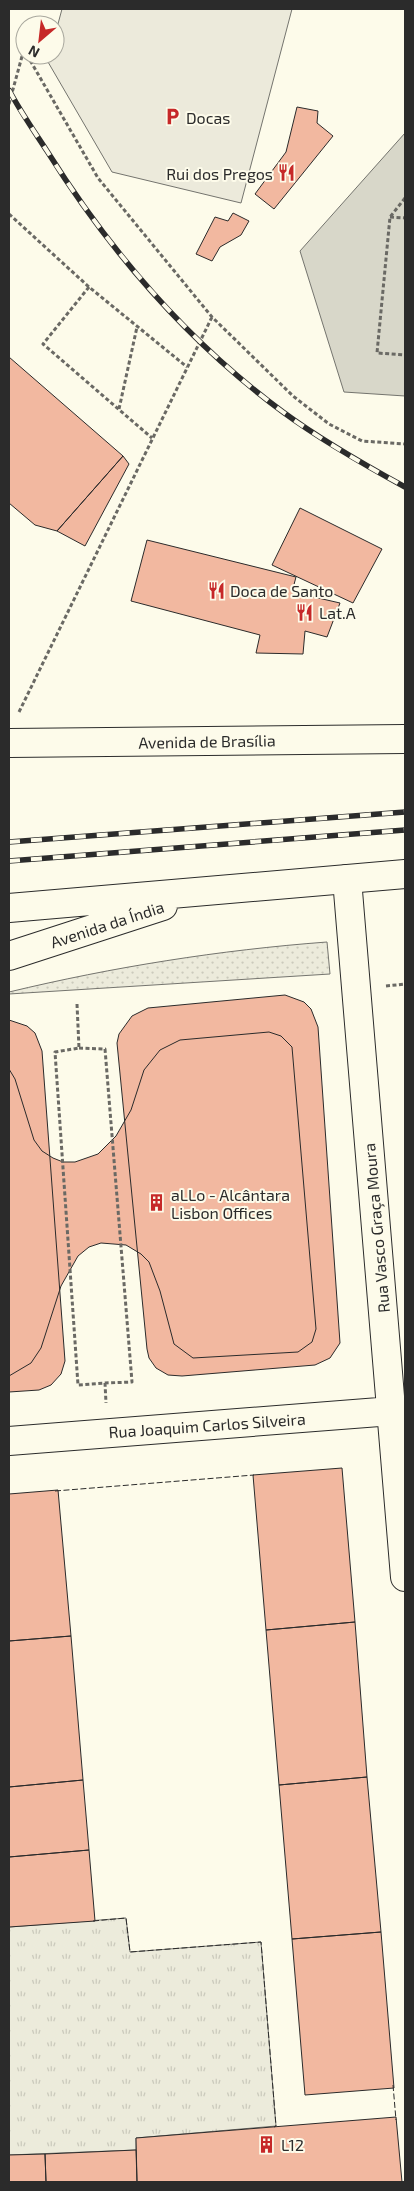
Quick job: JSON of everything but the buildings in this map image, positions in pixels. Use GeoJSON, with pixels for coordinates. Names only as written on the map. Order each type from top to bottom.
{"type":"FeatureCollection","features":[{"type":"Feature","properties":{"kind":"street","name":"Avenida de Brasília"},"geometry":{"type":"LineString","coordinates":[[9,743],[405,739]]}},
{"type":"Feature","properties":{"kind":"street","name":"Avenida da Índia"},"geometry":{"type":"LineString","coordinates":[[9,908],[405,874]]}},
{"type":"Feature","properties":{"kind":"street","name":"Rua Vasco Graça Moura"},"geometry":{"type":"LineString","coordinates":[[347,879],[398,1410],[405,1578]]}},
{"type":"Feature","properties":{"kind":"street","name":"Avenida da Índia"},"geometry":{"type":"LineString","coordinates":[[9,956],[205,892]]}},
{"type":"Feature","properties":{"kind":"street","name":"Rua Joaquim Carlos Silveira"},"geometry":{"type":"LineString","coordinates":[[9,1441],[398,1410]]}},
{"type":"Feature","properties":{"kind":"path"},"geometry":{"type":"LineString","coordinates":[[9,104],[20,65]]}},
{"type":"Feature","properties":{"kind":"path"},"geometry":{"type":"LineString","coordinates":[[34,65],[98,178],[212,318],[292,396],[329,424],[362,441],[405,444]]}},
{"type":"Feature","properties":{"kind":"path"},"geometry":{"type":"LineString","coordinates":[[405,198],[390,217],[377,353],[405,355]]}},
{"type":"Feature","properties":{"kind":"path"},"geometry":{"type":"LineString","coordinates":[[9,214],[89,287],[187,367]]}},
{"type":"Feature","properties":{"kind":"path"},"geometry":{"type":"LineString","coordinates":[[390,217],[405,218]]}},
{"type":"Feature","properties":{"kind":"path"},"geometry":{"type":"LineString","coordinates":[[89,287],[43,344],[152,438]]}},
{"type":"Feature","properties":{"kind":"path"},"geometry":{"type":"LineString","coordinates":[[17,717],[212,318]]}},
{"type":"Feature","properties":{"kind":"path"},"geometry":{"type":"LineString","coordinates":[[119,409],[138,326]]}},
{"type":"Feature","properties":{"kind":"path"},"geometry":{"type":"LineString","coordinates":[[77,1004],[79,1048]]}},
{"type":"Feature","properties":{"kind":"path"},"geometry":{"type":"LineString","coordinates":[[79,1048],[106,1049],[132,1382],[104,1383],[78,1385],[55,1052],[79,1048]]}},
{"type":"Feature","properties":{"kind":"path"},"geometry":{"type":"LineString","coordinates":[[104,1383],[109,1433]]}},
{"type":"Feature","properties":{"kind":"green space"},"geometry":{"type":"Polygon","coordinates":[[[327,942],[330,974],[9,994],[9,992],[48,983],[127,967],[287,945],[327,942]]]}},
{"type":"Feature","properties":{"kind":"green space"},"geometry":{"type":"Polygon","coordinates":[[[126,1918],[130,1952],[261,1942],[276,2126],[136,2138],[136,2150],[9,2155],[9,1927],[126,1918]]]}},
{"type":"Feature","properties":{"kind":"shaded area","name":"Docas"},"geometry":{"type":"Polygon","coordinates":[[[62,9],[292,9],[241,203],[112,172],[50,65],[65,65],[65,15],[60,15],[62,9]]]}},
{"type":"Feature","properties":{"kind":"shaded area"},"geometry":{"type":"Polygon","coordinates":[[[405,133],[405,396],[344,392],[300,251],[405,133]]]}},
{"type":"Feature","properties":{"kind":"railway"},"geometry":{"type":"LineString","coordinates":[[9,90],[27,121],[97,224],[124,259],[183,325],[248,385],[283,412],[342,451],[405,487]]}},
{"type":"Feature","properties":{"kind":"railway"},"geometry":{"type":"LineString","coordinates":[[9,842],[405,812]]}},
{"type":"Feature","properties":{"kind":"railway"},"geometry":{"type":"LineString","coordinates":[[9,861],[405,830]]}},
{"type":"Feature","properties":{"kind":"fence"},"geometry":{"type":"LineString","coordinates":[[55,1491],[254,1475]]}},
{"type":"Feature","properties":{"kind":"fence"},"geometry":{"type":"LineString","coordinates":[[93,1921],[126,1918],[130,1952],[261,1942],[276,2126],[274,2127]]}},
{"type":"Feature","properties":{"kind":"fence"},"geometry":{"type":"LineString","coordinates":[[393,2085],[396,2120]]}},
{"type":"Feature","properties":{"kind":"place","name":"Docas"},"geometry":{"type":"Point","coordinates":[172,117]}},
{"type":"Feature","properties":{"kind":"place","name":"Rui dos Pregos"},"geometry":{"type":"Point","coordinates":[287,173]}},
{"type":"Feature","properties":{"kind":"place","name":"Doca de Santo"},"geometry":{"type":"Point","coordinates":[216,590]}},
{"type":"Feature","properties":{"kind":"place","name":"Lat.A"},"geometry":{"type":"Point","coordinates":[305,612]}},
{"type":"Feature","properties":{"kind":"place","name":"aLLo - Alcântara Lisbon Offices"},"geometry":{"type":"Point","coordinates":[157,1203]}},
{"type":"Feature","properties":{"kind":"place","name":"L12"},"geometry":{"type":"Point","coordinates":[267,2144]}}]}
